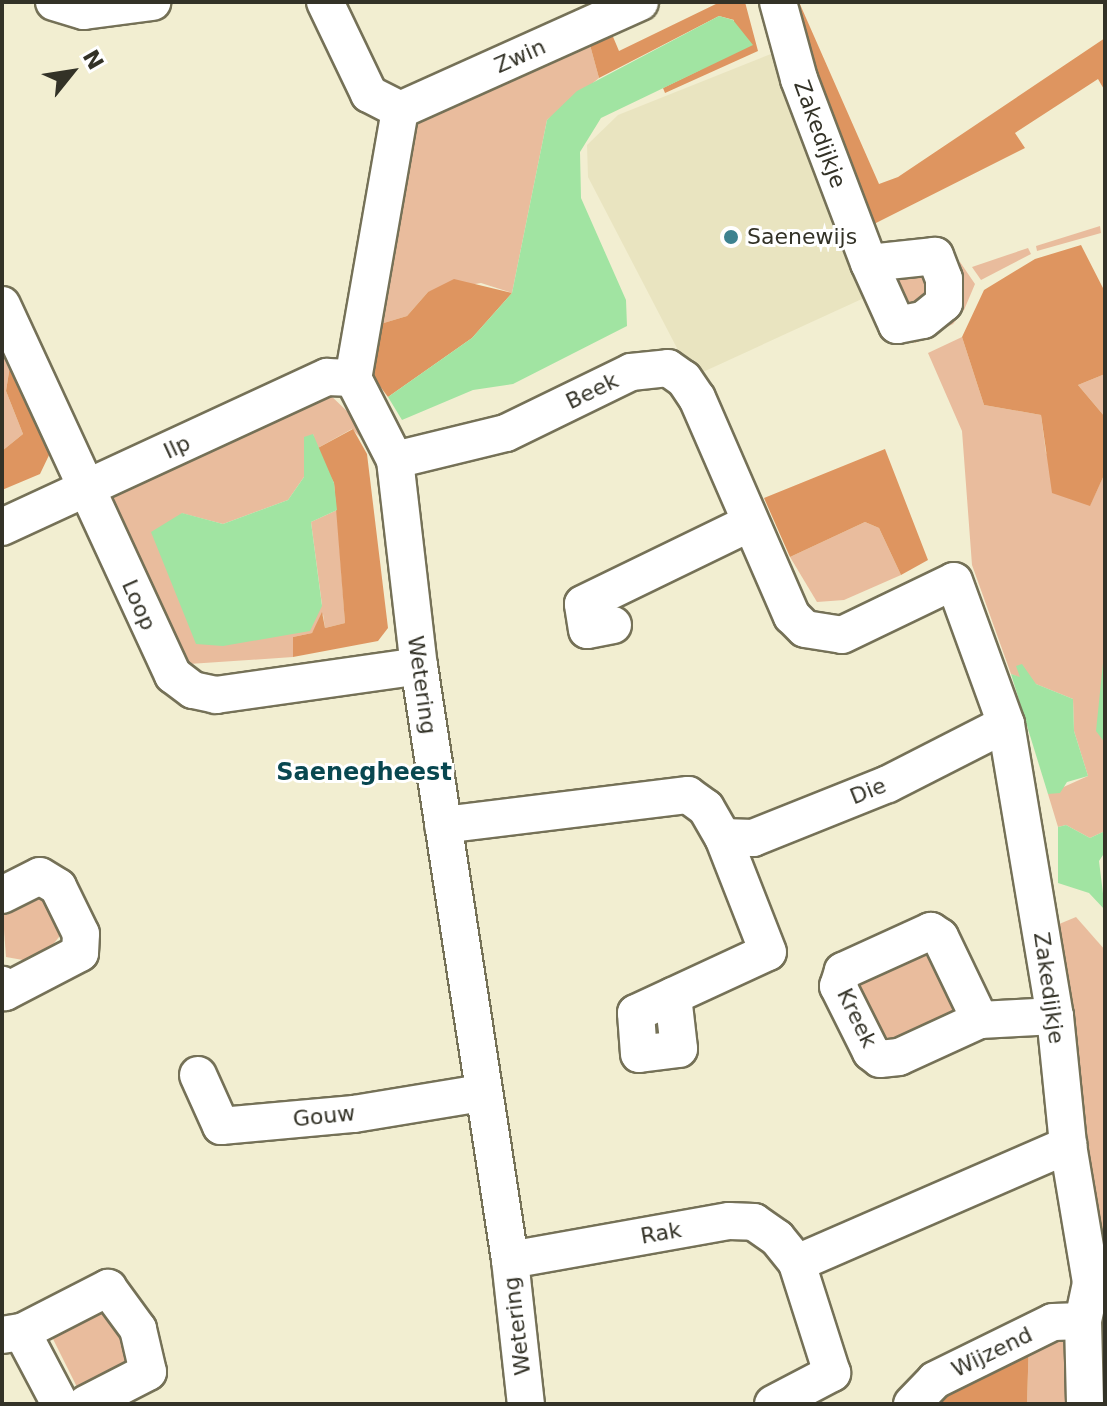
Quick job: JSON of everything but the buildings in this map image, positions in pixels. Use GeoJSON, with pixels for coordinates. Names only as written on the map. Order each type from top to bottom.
{"type":"FeatureCollection","features":[{"type":"Feature","properties":{"kind":"street"},"geometry":{"type":"LineString","coordinates":[[54,2],[84,11],[152,2]]}},
{"type":"Feature","properties":{"kind":"street"},"geometry":{"type":"LineString","coordinates":[[325,2],[369,94],[400,110],[353,378]]}},
{"type":"Feature","properties":{"kind":"street","name":"Zwin"},"geometry":{"type":"LineString","coordinates":[[400,110],[640,2]]}},
{"type":"Feature","properties":{"kind":"street","name":"Zakedijkje"},"geometry":{"type":"LineString","coordinates":[[778,2],[799,79],[869,263]]}},
{"type":"Feature","properties":{"kind":"street","name":"Loop"},"geometry":{"type":"LineString","coordinates":[[2,305],[173,675],[193,690],[216,695],[419,666]]}},
{"type":"Feature","properties":{"kind":"street","name":"Beek"},"geometry":{"type":"LineString","coordinates":[[395,460],[506,433],[631,372],[668,368],[684,379],[697,398],[792,616],[820,636],[842,635],[954,581]]}},
{"type":"Feature","properties":{"kind":"street","name":"Ilp"},"geometry":{"type":"LineString","coordinates":[[2,527],[327,377],[353,378]]}},
{"type":"Feature","properties":{"kind":"street","name":"Wetering"},"geometry":{"type":"LineString","coordinates":[[353,378],[395,460],[419,666],[481,1093],[510,1260],[526,1404]]}},
{"type":"Feature","properties":{"kind":"street"},"geometry":{"type":"LineString","coordinates":[[613,625],[587,630],[583,604],[750,523]]}},
{"type":"Feature","properties":{"kind":"street","name":"Zakedijkje"},"geometry":{"type":"LineString","coordinates":[[954,581],[1006,724],[1055,1016],[1068,1145],[1091,1283],[1083,1321],[1085,1404]]}},
{"type":"Feature","properties":{"kind":"street","name":"Die"},"geometry":{"type":"LineString","coordinates":[[723,837],[753,838],[888,784],[1006,724]]}},
{"type":"Feature","properties":{"kind":"street"},"geometry":{"type":"LineString","coordinates":[[443,825],[688,795],[706,808],[723,837],[768,952],[673,996]]}},
{"type":"Feature","properties":{"kind":"street"},"geometry":{"type":"LineString","coordinates":[[2,895],[40,876],[58,887],[81,934],[80,953],[5,992],[2,985]]}},
{"type":"Feature","properties":{"kind":"street"},"geometry":{"type":"LineString","coordinates":[[980,1020],[1055,1016]]}},
{"type":"Feature","properties":{"kind":"street","name":"Gouw"},"geometry":{"type":"LineString","coordinates":[[198,1075],[221,1126],[354,1114],[481,1093]]}},
{"type":"Feature","properties":{"kind":"street"},"geometry":{"type":"LineString","coordinates":[[797,1263],[1068,1145]]}},
{"type":"Feature","properties":{"kind":"street","name":"Rak"},"geometry":{"type":"LineString","coordinates":[[510,1260],[729,1221],[754,1222],[777,1238],[797,1263],[832,1373],[773,1404]]}},
{"type":"Feature","properties":{"kind":"street"},"geometry":{"type":"LineString","coordinates":[[60,1404],[12,1334],[108,1288],[138,1329],[148,1372],[86,1404]]}},
{"type":"Feature","properties":{"kind":"street","name":"Wijzend"},"geometry":{"type":"LineString","coordinates":[[912,1404],[935,1380],[1053,1322],[1083,1321]]}},
{"type":"Feature","properties":{"kind":"shaded area"},"geometry":{"type":"Polygon","coordinates":[[[720,2],[745,2],[758,51],[665,93],[663,88],[700,70],[734,20],[719,16],[599,78],[590,45],[611,32],[619,51],[720,2]]]}},
{"type":"Feature","properties":{"kind":"shaded area"},"geometry":{"type":"Polygon","coordinates":[[[791,2],[799,2],[879,184],[898,177],[1105,38],[1105,91],[1098,79],[1015,133],[1025,148],[870,226],[791,2]]]}},
{"type":"Feature","properties":{"kind":"shaded area"},"geometry":{"type":"Polygon","coordinates":[[[719,16],[733,20],[753,45],[601,118],[580,152],[581,198],[626,300],[627,326],[513,384],[473,390],[402,420],[388,397],[472,338],[512,293],[547,120],[577,91],[719,16]]]}},
{"type":"Feature","properties":{"kind":"shaded area"},"geometry":{"type":"Polygon","coordinates":[[[590,45],[599,78],[547,120],[512,293],[481,283],[428,292],[407,316],[377,325],[410,121],[436,100],[590,45]]]}},
{"type":"Feature","properties":{"kind":"shaded area","name":"Saenewijs"},"geometry":{"type":"Polygon","coordinates":[[[776,52],[864,298],[692,377],[588,177],[587,145],[618,115],[776,52]]]}},
{"type":"Feature","properties":{"kind":"shaded area"},"geometry":{"type":"Polygon","coordinates":[[[1100,226],[1101,233],[1037,251],[1036,246],[1100,226]]]}},
{"type":"Feature","properties":{"kind":"shaded area"},"geometry":{"type":"Polygon","coordinates":[[[1081,245],[1105,292],[1105,374],[1078,385],[1105,417],[1105,473],[1090,506],[1052,493],[1041,415],[984,405],[962,337],[984,290],[1035,259],[1081,245]]]}},
{"type":"Feature","properties":{"kind":"shaded area"},"geometry":{"type":"Polygon","coordinates":[[[1028,248],[1031,254],[981,280],[972,267],[1028,248]]]}},
{"type":"Feature","properties":{"kind":"shaded area"},"geometry":{"type":"Polygon","coordinates":[[[960,262],[975,284],[964,310],[953,324],[915,343],[910,334],[960,302],[960,262]]]}},
{"type":"Feature","properties":{"kind":"shaded area"},"geometry":{"type":"Polygon","coordinates":[[[928,267],[937,302],[902,310],[882,268],[928,267]]]}},
{"type":"Feature","properties":{"kind":"shaded area"},"geometry":{"type":"Polygon","coordinates":[[[454,279],[512,293],[472,338],[388,397],[370,373],[377,325],[407,316],[428,292],[454,279]]]}},
{"type":"Feature","properties":{"kind":"shaded area"},"geometry":{"type":"Polygon","coordinates":[[[2,333],[12,353],[6,391],[23,434],[2,451],[2,333]]]}},
{"type":"Feature","properties":{"kind":"shaded area"},"geometry":{"type":"Polygon","coordinates":[[[962,337],[984,405],[1041,415],[1046,453],[1090,505],[1105,473],[1105,831],[1090,838],[1066,825],[1058,827],[1048,794],[1088,776],[1074,731],[1073,699],[1011,674],[972,565],[962,431],[928,353],[962,337]]]}},
{"type":"Feature","properties":{"kind":"shaded area"},"geometry":{"type":"Polygon","coordinates":[[[12,353],[52,449],[40,474],[2,490],[2,451],[23,434],[6,391],[12,353]]]}},
{"type":"Feature","properties":{"kind":"shaded area"},"geometry":{"type":"Polygon","coordinates":[[[1105,374],[1105,417],[1078,385],[1105,374]]]}},
{"type":"Feature","properties":{"kind":"shaded area"},"geometry":{"type":"Polygon","coordinates":[[[326,391],[352,416],[363,440],[352,429],[316,449],[313,434],[304,477],[288,500],[223,524],[181,513],[322,605],[311,522],[337,510],[345,623],[325,628],[323,614],[312,633],[293,637],[293,657],[189,664],[110,505],[114,493],[326,391]]]}},
{"type":"Feature","properties":{"kind":"shaded area"},"geometry":{"type":"Polygon","coordinates":[[[353,429],[367,454],[388,628],[378,641],[293,657],[293,637],[312,633],[322,612],[325,628],[345,623],[334,483],[316,449],[353,429]]]}},
{"type":"Feature","properties":{"kind":"shaded area"},"geometry":{"type":"Polygon","coordinates":[[[313,434],[334,483],[337,510],[311,522],[322,606],[310,631],[223,646],[196,644],[151,532],[182,513],[223,524],[288,500],[304,477],[304,437],[313,434]]]}},
{"type":"Feature","properties":{"kind":"shaded area"},"geometry":{"type":"Polygon","coordinates":[[[885,449],[928,560],[901,575],[879,528],[865,522],[790,557],[764,498],[885,449]]]}},
{"type":"Feature","properties":{"kind":"shaded area"},"geometry":{"type":"Polygon","coordinates":[[[865,522],[879,528],[901,575],[844,600],[817,602],[790,557],[865,522]]]}},
{"type":"Feature","properties":{"kind":"shaded area"},"geometry":{"type":"Polygon","coordinates":[[[1022,664],[1036,684],[1073,699],[1074,731],[1088,776],[1067,782],[1060,793],[1048,794],[1011,674],[1020,677],[1016,666],[1022,664]]]}},
{"type":"Feature","properties":{"kind":"shaded area"},"geometry":{"type":"Polygon","coordinates":[[[1105,664],[1105,743],[1096,731],[1105,664]]]}},
{"type":"Feature","properties":{"kind":"shaded area"},"geometry":{"type":"Polygon","coordinates":[[[1066,825],[1090,838],[1105,831],[1105,852],[1099,861],[1105,910],[1089,893],[1058,883],[1058,827],[1066,825]]]}},
{"type":"Feature","properties":{"kind":"shaded area"},"geometry":{"type":"Polygon","coordinates":[[[36,889],[63,917],[59,937],[51,947],[23,960],[6,957],[2,902],[36,889]]]}},
{"type":"Feature","properties":{"kind":"shaded area"},"geometry":{"type":"Polygon","coordinates":[[[1076,917],[1105,950],[1105,1404],[1099,1404],[1052,927],[1076,917]]]}},
{"type":"Feature","properties":{"kind":"shaded area"},"geometry":{"type":"Polygon","coordinates":[[[926,942],[961,1008],[885,1043],[856,990],[861,970],[926,942]]]}},
{"type":"Feature","properties":{"kind":"shaded area"},"geometry":{"type":"Polygon","coordinates":[[[113,1309],[140,1358],[82,1397],[48,1329],[80,1310],[113,1309]]]}},
{"type":"Feature","properties":{"kind":"shaded area"},"geometry":{"type":"Polygon","coordinates":[[[1069,1329],[1079,1404],[1027,1404],[1029,1338],[1069,1329]]]}},
{"type":"Feature","properties":{"kind":"shaded area"},"geometry":{"type":"Polygon","coordinates":[[[1029,1338],[1027,1404],[910,1404],[1029,1338]]]}},
{"type":"Feature","properties":{"kind":"place","name":"Saenewijs"},"geometry":{"type":"Point","coordinates":[731,237]}},
{"type":"Feature","properties":{"kind":"district","name":"Saenegheest"},"geometry":{"type":"Point","coordinates":[364,773]}}]}
